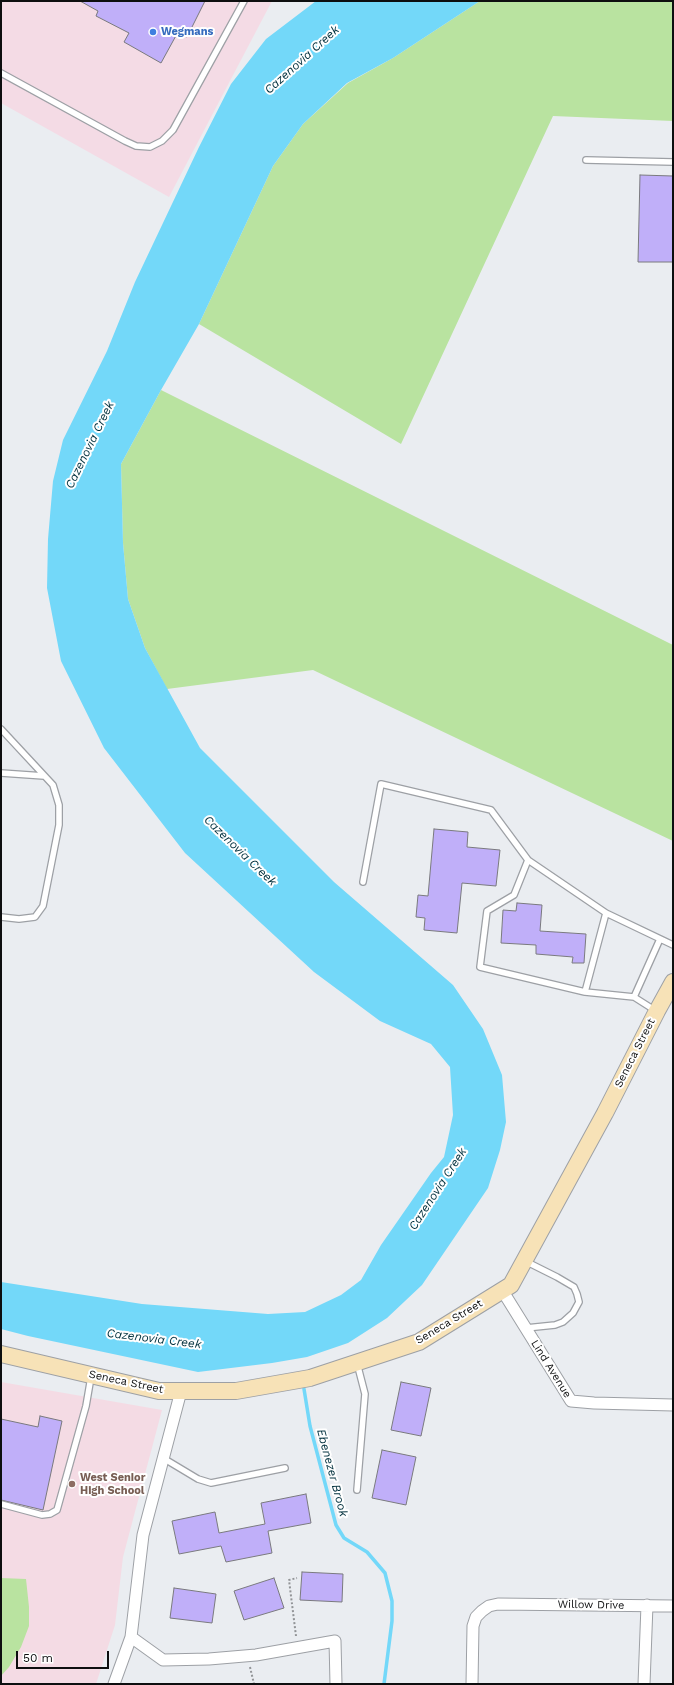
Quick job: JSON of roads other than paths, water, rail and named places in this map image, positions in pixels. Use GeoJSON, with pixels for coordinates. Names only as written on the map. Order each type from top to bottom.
{"type":"FeatureCollection","features":[{"type":"Feature","properties":{"kind":"street","name":"Seneca Street"},"geometry":{"type":"LineString","coordinates":[[1,1354],[159,1391],[236,1391],[310,1378],[418,1342],[511,1285],[605,1113],[673,982]]}},
{"type":"Feature","properties":{"kind":"street","name":"Lind Avenue"},"geometry":{"type":"LineString","coordinates":[[502,1290],[571,1401],[673,1405]]}},
{"type":"Feature","properties":{"kind":"street"},"geometry":{"type":"LineString","coordinates":[[114,1684],[131,1637],[142,1535],[181,1391]]}},
{"type":"Feature","properties":{"kind":"street","name":"Willow Drive"},"geometry":{"type":"LineString","coordinates":[[472,1684],[473,1626],[476,1617],[489,1606],[509,1604],[673,1606]]}},
{"type":"Feature","properties":{"kind":"street"},"geometry":{"type":"LineString","coordinates":[[644,1684],[647,1605]]}},
{"type":"Feature","properties":{"kind":"street"},"geometry":{"type":"LineString","coordinates":[[131,1637],[163,1660],[248,1656],[335,1641],[336,1684]]}},
{"type":"Feature","properties":{"kind":"lane"},"geometry":{"type":"LineString","coordinates":[[1,72],[125,141],[136,146],[150,147],[162,141],[173,130],[244,1]]}},
{"type":"Feature","properties":{"kind":"lane"},"geometry":{"type":"LineString","coordinates":[[586,160],[673,162]]}},
{"type":"Feature","properties":{"kind":"lane"},"geometry":{"type":"LineString","coordinates":[[1,729],[52,785],[59,805],[59,825],[43,906],[35,917],[19,919],[1,917]]}},
{"type":"Feature","properties":{"kind":"lane"},"geometry":{"type":"LineString","coordinates":[[1,773],[44,776]]}},
{"type":"Feature","properties":{"kind":"lane"},"geometry":{"type":"LineString","coordinates":[[363,882],[381,784],[491,810],[528,860],[606,913],[673,945]]}},
{"type":"Feature","properties":{"kind":"lane"},"geometry":{"type":"LineString","coordinates":[[528,860],[514,895],[487,911],[480,967],[584,992],[634,997],[657,1011]]}},
{"type":"Feature","properties":{"kind":"lane"},"geometry":{"type":"LineString","coordinates":[[584,992],[606,913]]}},
{"type":"Feature","properties":{"kind":"lane"},"geometry":{"type":"LineString","coordinates":[[634,997],[660,939]]}},
{"type":"Feature","properties":{"kind":"lane"},"geometry":{"type":"LineString","coordinates":[[524,1261],[574,1287],[579,1302],[573,1313],[555,1326],[526,1328]]}},
{"type":"Feature","properties":{"kind":"lane"},"geometry":{"type":"LineString","coordinates":[[357,1363],[364,1394],[357,1490]]}},
{"type":"Feature","properties":{"kind":"lane"},"geometry":{"type":"LineString","coordinates":[[1,1504],[42,1515],[50,1514],[57,1510],[86,1406],[91,1375]]}},
{"type":"Feature","properties":{"kind":"lane"},"geometry":{"type":"LineString","coordinates":[[163,1458],[198,1479],[211,1483],[285,1468]]}},
{"type":"Feature","properties":{"kind":"water","name":"Cazenovia Creek"},"geometry":{"type":"Polygon","coordinates":[[[316,1],[480,1],[393,58],[347,83],[303,124],[273,166],[199,324],[121,464],[123,543],[128,599],[145,648],[200,748],[334,882],[453,985],[483,1029],[502,1075],[506,1122],[500,1150],[488,1188],[422,1285],[387,1318],[348,1343],[307,1357],[198,1372],[1,1329],[1,1282],[142,1304],[268,1314],[305,1312],[341,1295],[361,1280],[381,1245],[431,1173],[444,1157],[453,1115],[450,1067],[431,1044],[380,1021],[314,972],[185,853],[104,748],[61,661],[47,588],[48,539],[53,481],[63,440],[107,351],[135,282],[199,147],[231,84],[266,39],[316,1]]]}},
{"type":"Feature","properties":{"kind":"waterway","name":"Ebenezer Brook"},"geometry":{"type":"LineString","coordinates":[[304,1389],[310,1426],[336,1525],[344,1538],[367,1552],[385,1573],[392,1601],[392,1621],[384,1684]]}},
{"type":"Feature","properties":{"kind":"place","name":"Wegmans"},"geometry":{"type":"Point","coordinates":[153,32]}},
{"type":"Feature","properties":{"kind":"place","name":"West Senior High School"},"geometry":{"type":"Point","coordinates":[72,1484]}}]}
